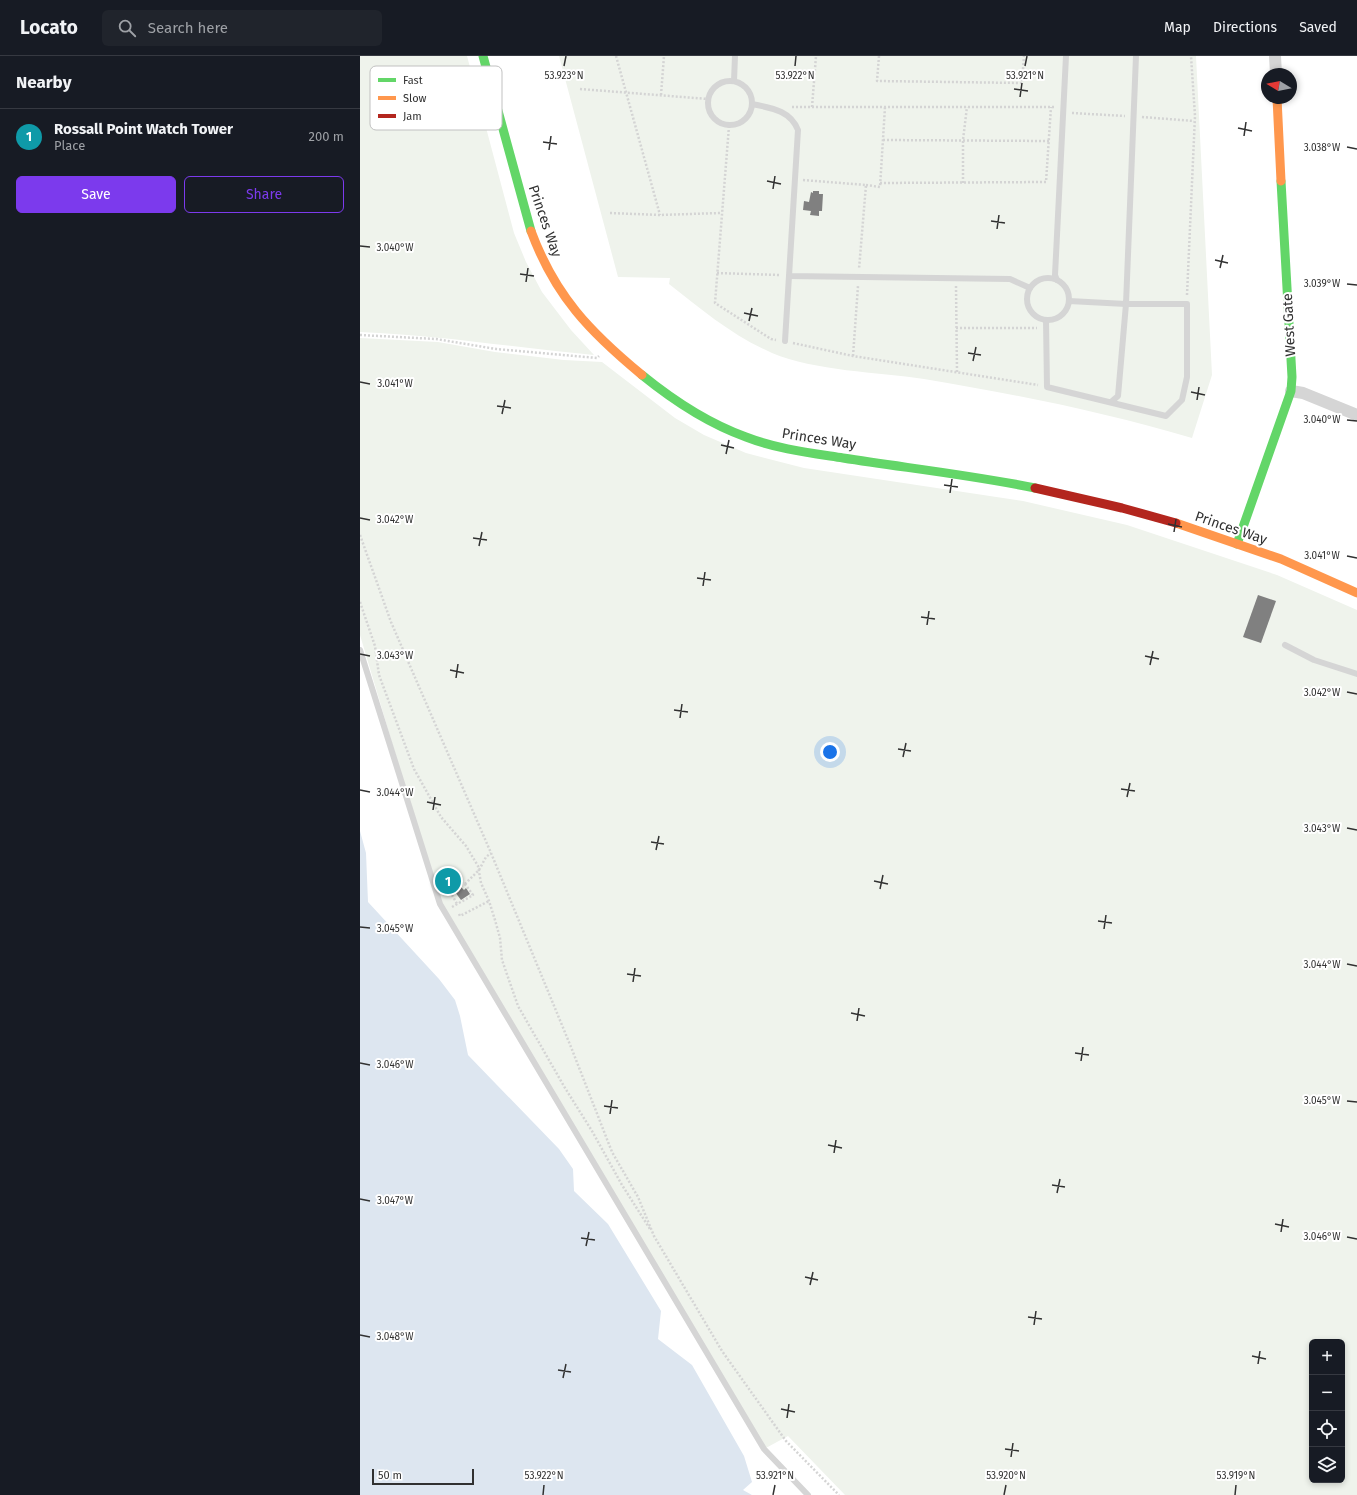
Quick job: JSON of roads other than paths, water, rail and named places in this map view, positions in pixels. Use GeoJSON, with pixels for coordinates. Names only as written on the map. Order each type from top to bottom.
{"type":"FeatureCollection","features":[{"type":"Feature","properties":{"kind":"street","name":"Princes Way"},"geometry":{"type":"LineString","coordinates":[[483,56],[486,66]]}},
{"type":"Feature","properties":{"kind":"street"},"geometry":{"type":"LineString","coordinates":[[1275,56],[1276,68]]}},
{"type":"Feature","properties":{"kind":"street","name":"West Gate"},"geometry":{"type":"LineString","coordinates":[[1238,544],[1291,391],[1277,104]]}},
{"type":"Feature","properties":{"kind":"street","name":"Princes Way"},"geometry":{"type":"LineString","coordinates":[[502,127],[525,213],[535,242],[560,292],[574,311],[608,347],[639,373],[697,414],[733,433],[776,447],[975,476],[1103,503],[1238,544],[1304,568],[1357,592]]}},
{"type":"Feature","properties":{"kind":"street"},"geometry":{"type":"LineString","coordinates":[[1291,391],[1303,393],[1357,415]]}},
{"type":"Feature","properties":{"kind":"lane"},"geometry":{"type":"LineString","coordinates":[[734,81],[735,56]]}},
{"type":"Feature","properties":{"kind":"lane"},"geometry":{"type":"LineString","coordinates":[[1056,280],[1066,56]]}},
{"type":"Feature","properties":{"kind":"lane"},"geometry":{"type":"LineString","coordinates":[[1111,402],[1118,396],[1126,304],[1136,56]]}},
{"type":"Feature","properties":{"kind":"lane"},"geometry":{"type":"LineString","coordinates":[[734,81],[745,87],[751,96],[752,104],[749,116],[744,121],[737,125],[729,126],[720,124],[712,117],[708,110],[708,99],[712,90],[718,84],[734,81]]}},
{"type":"Feature","properties":{"kind":"lane"},"geometry":{"type":"LineString","coordinates":[[752,104],[771,107],[784,112],[796,124],[798,130],[785,341]]}},
{"type":"Feature","properties":{"kind":"lane"},"geometry":{"type":"LineString","coordinates":[[789,276],[1010,279],[1030,288]]}},
{"type":"Feature","properties":{"kind":"lane"},"geometry":{"type":"LineString","coordinates":[[1045,278],[1056,280],[1066,288],[1069,301],[1067,309],[1061,316],[1046,320],[1039,318],[1030,310],[1027,300],[1030,288],[1037,281],[1045,278]]}},
{"type":"Feature","properties":{"kind":"lane"},"geometry":{"type":"LineString","coordinates":[[1046,320],[1047,387],[1166,416],[1182,400],[1187,377],[1187,304],[1126,304],[1069,301]]}},
{"type":"Feature","properties":{"kind":"lane"},"geometry":{"type":"LineString","coordinates":[[1285,644],[1314,660],[1357,674]]}},
{"type":"Feature","properties":{"kind":"lane"},"geometry":{"type":"LineString","coordinates":[[360,650],[438,897],[444,911],[764,1449],[808,1495]]}},
{"type":"Feature","properties":{"kind":"place","name":"Rossall Point Watch Tower"},"geometry":{"type":"Point","coordinates":[448,881]}}]}
